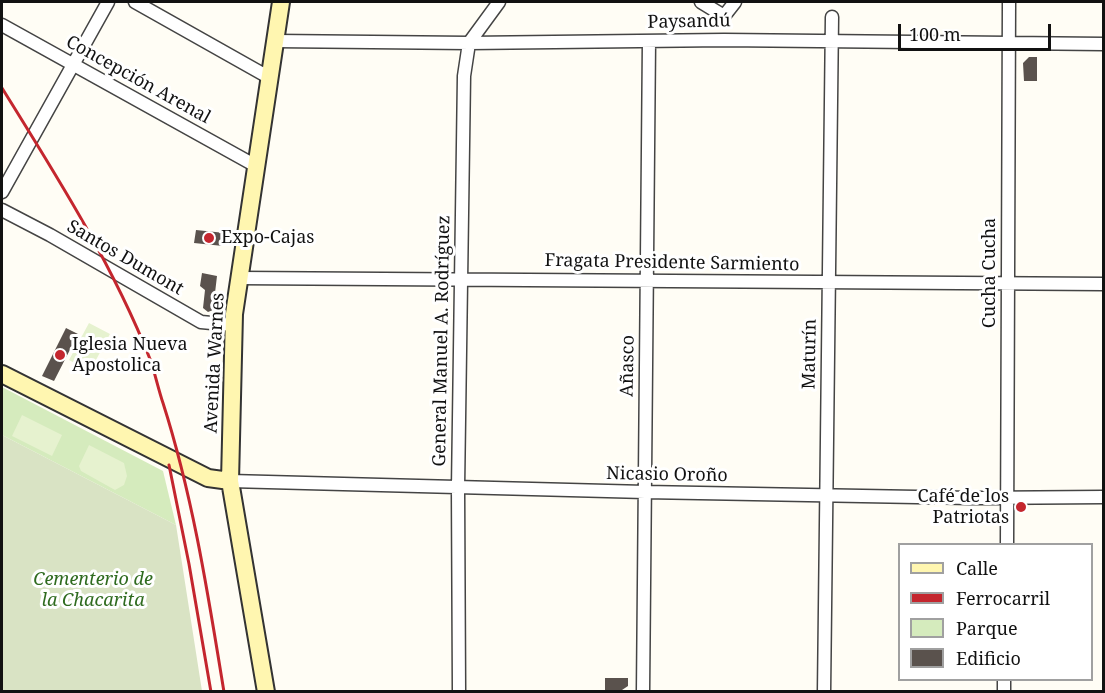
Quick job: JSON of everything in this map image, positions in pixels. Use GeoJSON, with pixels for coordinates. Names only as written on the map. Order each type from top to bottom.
{"type":"FeatureCollection","features":[{"type":"Feature","properties":{"kind":"main road","name":"Avenida Warnes"},"geometry":{"type":"LineString","coordinates":[[266,692],[230,481],[233,325],[281,2]]}},
{"type":"Feature","properties":{"kind":"main road"},"geometry":{"type":"LineString","coordinates":[[2,374],[208,478],[230,481]]}},
{"type":"Feature","properties":{"kind":"street"},"geometry":{"type":"LineString","coordinates":[[2,192],[108,2]]}},
{"type":"Feature","properties":{"kind":"street"},"geometry":{"type":"LineString","coordinates":[[135,2],[270,78]]}},
{"type":"Feature","properties":{"kind":"street","name":"General Manuel A. Rodríguez"},"geometry":{"type":"LineString","coordinates":[[459,692],[458,488],[464,76],[469,43],[499,2]]}},
{"type":"Feature","properties":{"kind":"street"},"geometry":{"type":"LineString","coordinates":[[701,2],[724,16]]}},
{"type":"Feature","properties":{"kind":"street"},"geometry":{"type":"LineString","coordinates":[[724,40],[724,16],[735,2]]}},
{"type":"Feature","properties":{"kind":"street","name":"Cucha Cucha"},"geometry":{"type":"LineString","coordinates":[[1007,543],[1010,2]]}},
{"type":"Feature","properties":{"kind":"street","name":"Maturín"},"geometry":{"type":"LineString","coordinates":[[824,692],[832,17]]}},
{"type":"Feature","properties":{"kind":"street","name":"Concepción Arenal"},"geometry":{"type":"LineString","coordinates":[[2,25],[256,166]]}},
{"type":"Feature","properties":{"kind":"street","name":"Paysandú"},"geometry":{"type":"LineString","coordinates":[[275,41],[469,43],[724,40],[1104,44]]}},
{"type":"Feature","properties":{"kind":"street","name":"Añasco"},"geometry":{"type":"LineString","coordinates":[[643,692],[649,41]]}},
{"type":"Feature","properties":{"kind":"street","name":"Santos Dumont"},"geometry":{"type":"LineString","coordinates":[[2,210],[201,322],[233,325]]}},
{"type":"Feature","properties":{"kind":"street","name":"Fragata Presidente Sarmiento"},"geometry":{"type":"LineString","coordinates":[[239,278],[647,279],[829,283],[1104,284]]}},
{"type":"Feature","properties":{"kind":"street","name":"Nicasio Oroño"},"geometry":{"type":"LineString","coordinates":[[230,481],[971,498],[1104,497]]}},
{"type":"Feature","properties":{"kind":"green space"},"geometry":{"type":"Polygon","coordinates":[[[89,323],[110,334],[90,371],[69,360],[89,323]]]}},
{"type":"Feature","properties":{"kind":"green space"},"geometry":{"type":"Polygon","coordinates":[[[2,387],[163,471],[176,525],[2,435],[2,387]]]}},
{"type":"Feature","properties":{"kind":"green space"},"geometry":{"type":"Polygon","coordinates":[[[22,415],[62,435],[52,456],[12,436],[22,415]]]}},
{"type":"Feature","properties":{"kind":"green space","name":"Cementerio de la Chacarita"},"geometry":{"type":"Polygon","coordinates":[[[2,435],[176,525],[202,691],[2,691],[2,435]]]}},
{"type":"Feature","properties":{"kind":"green space"},"geometry":{"type":"Polygon","coordinates":[[[89,445],[124,463],[127,476],[124,485],[115,490],[81,471],[79,466],[89,445]]]}},
{"type":"Feature","properties":{"kind":"building"},"geometry":{"type":"Polygon","coordinates":[[[1029,57],[1037,57],[1037,81],[1024,81],[1023,63],[1029,57]]]}},
{"type":"Feature","properties":{"kind":"building","name":"Expo-Cajas"},"geometry":{"type":"Polygon","coordinates":[[[196,230],[225,233],[223,246],[194,243],[196,230]]]}},
{"type":"Feature","properties":{"kind":"building"},"geometry":{"type":"Polygon","coordinates":[[[202,273],[217,276],[213,310],[208,312],[203,308],[205,290],[200,286],[202,273]]]}},
{"type":"Feature","properties":{"kind":"building","name":"Iglesia Nueva Apostolica"},"geometry":{"type":"Polygon","coordinates":[[[66,328],[78,334],[54,381],[42,376],[66,328]]]}},
{"type":"Feature","properties":{"kind":"building"},"geometry":{"type":"Polygon","coordinates":[[[605,678],[628,678],[628,686],[622,690],[605,690],[605,678]]]}},
{"type":"Feature","properties":{"kind":"railway"},"geometry":{"type":"LineString","coordinates":[[2,88],[101,254],[150,359],[183,474],[206,582],[224,692]]}},
{"type":"Feature","properties":{"kind":"railway"},"geometry":{"type":"LineString","coordinates":[[169,465],[211,692]]}},
{"type":"Feature","properties":{"kind":"place","name":"Expo-Cajas"},"geometry":{"type":"Point","coordinates":[209,238]}},
{"type":"Feature","properties":{"kind":"place","name":"Iglesia Nueva Apostolica"},"geometry":{"type":"Point","coordinates":[60,355]}},
{"type":"Feature","properties":{"kind":"place","name":"Café de los Patriotas"},"geometry":{"type":"Point","coordinates":[1021,507]}}]}
